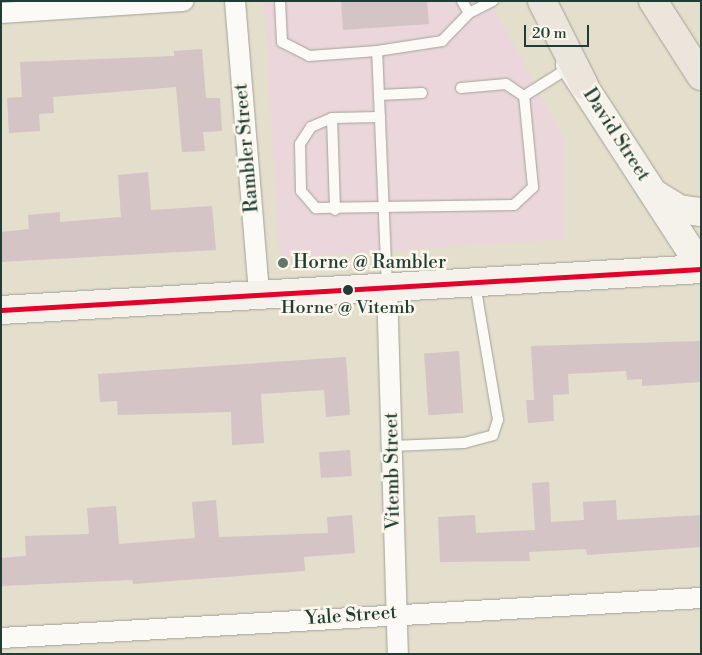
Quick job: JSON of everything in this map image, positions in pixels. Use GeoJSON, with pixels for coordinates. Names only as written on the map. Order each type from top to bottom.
{"type":"FeatureCollection","features":[{"type":"Feature","properties":{"kind":"highway"},"geometry":{"type":"LineString","coordinates":[[542,1],[577,76]]}},
{"type":"Feature","properties":{"kind":"highway"},"geometry":{"type":"LineString","coordinates":[[653,1],[701,76]]}},
{"type":"Feature","properties":{"kind":"main road","name":"David Street"},"geometry":{"type":"LineString","coordinates":[[532,1],[577,76],[655,194],[701,268]]}},
{"type":"Feature","properties":{"kind":"main road"},"geometry":{"type":"LineString","coordinates":[[655,194],[679,209],[701,212]]}},
{"type":"Feature","properties":{"kind":"main road"},"geometry":{"type":"LineString","coordinates":[[1,310],[701,268]]}},
{"type":"Feature","properties":{"kind":"street"},"geometry":{"type":"LineString","coordinates":[[1,12],[184,1]]}},
{"type":"Feature","properties":{"kind":"street","name":"Rambler Street"},"geometry":{"type":"LineString","coordinates":[[236,1],[259,295]]}},
{"type":"Feature","properties":{"kind":"street","name":"Vitemb Street"},"geometry":{"type":"LineString","coordinates":[[387,288],[393,446],[394,613],[398,654]]}},
{"type":"Feature","properties":{"kind":"street","name":"Yale Street"},"geometry":{"type":"LineString","coordinates":[[1,638],[394,613],[701,598]]}},
{"type":"Feature","properties":{"kind":"lane"},"geometry":{"type":"LineString","coordinates":[[280,1],[282,42],[309,56],[377,51],[442,41],[469,13],[493,1]]}},
{"type":"Feature","properties":{"kind":"lane"},"geometry":{"type":"LineString","coordinates":[[462,1],[469,13]]}},
{"type":"Feature","properties":{"kind":"lane"},"geometry":{"type":"LineString","coordinates":[[377,51],[387,288]]}},
{"type":"Feature","properties":{"kind":"lane"},"geometry":{"type":"LineString","coordinates":[[524,96],[577,76]]}},
{"type":"Feature","properties":{"kind":"lane"},"geometry":{"type":"LineString","coordinates":[[461,88],[506,84],[524,96]]}},
{"type":"Feature","properties":{"kind":"lane"},"geometry":{"type":"LineString","coordinates":[[380,95],[422,93]]}},
{"type":"Feature","properties":{"kind":"lane"},"geometry":{"type":"LineString","coordinates":[[380,117],[332,118],[311,127],[300,144],[301,191],[316,208],[384,210],[514,205],[533,187],[524,96]]}},
{"type":"Feature","properties":{"kind":"lane"},"geometry":{"type":"LineString","coordinates":[[332,118],[334,210]]}},
{"type":"Feature","properties":{"kind":"lane"},"geometry":{"type":"LineString","coordinates":[[393,446],[464,443],[493,435],[498,420],[474,282]]}},
{"type":"Feature","properties":{"kind":"shaded area"},"geometry":{"type":"Polygon","coordinates":[[[264,1],[490,1],[563,137],[564,239],[280,258],[264,1]]]}},
{"type":"Feature","properties":{"kind":"building"},"geometry":{"type":"Polygon","coordinates":[[[341,1],[427,1],[429,24],[343,30],[341,1]]]}},
{"type":"Feature","properties":{"kind":"building"},"geometry":{"type":"Polygon","coordinates":[[[202,49],[206,98],[220,98],[222,131],[203,132],[205,151],[182,152],[176,87],[53,97],[54,113],[39,114],[40,131],[9,133],[7,98],[22,97],[20,62],[174,56],[174,51],[202,49]]]}},
{"type":"Feature","properties":{"kind":"building"},"geometry":{"type":"Polygon","coordinates":[[[148,172],[151,210],[212,206],[216,250],[1,262],[1,232],[29,229],[28,215],[60,212],[60,222],[121,217],[118,175],[148,172]]]}},
{"type":"Feature","properties":{"kind":"building"},"geometry":{"type":"Polygon","coordinates":[[[701,341],[701,382],[642,386],[642,379],[627,380],[626,371],[568,374],[569,394],[553,395],[554,421],[528,423],[526,400],[534,400],[531,346],[701,341]]]}},
{"type":"Feature","properties":{"kind":"building"},"geometry":{"type":"Polygon","coordinates":[[[459,351],[463,413],[428,415],[424,353],[459,351]]]}},
{"type":"Feature","properties":{"kind":"building"},"geometry":{"type":"Polygon","coordinates":[[[346,357],[350,415],[326,417],[324,390],[261,394],[264,443],[232,445],[231,412],[118,415],[117,401],[100,402],[98,374],[346,357]]]}},
{"type":"Feature","properties":{"kind":"building"},"geometry":{"type":"Polygon","coordinates":[[[350,450],[352,476],[321,478],[319,452],[350,450]]]}},
{"type":"Feature","properties":{"kind":"building"},"geometry":{"type":"Polygon","coordinates":[[[549,482],[551,522],[584,520],[583,502],[616,500],[617,520],[701,515],[701,547],[587,555],[586,549],[529,552],[530,561],[440,562],[438,517],[475,515],[476,533],[535,530],[532,483],[549,482]]]}},
{"type":"Feature","properties":{"kind":"building"},"geometry":{"type":"Polygon","coordinates":[[[216,500],[219,537],[328,533],[327,517],[352,515],[355,553],[304,557],[305,571],[133,584],[132,580],[1,586],[1,558],[26,556],[25,536],[89,534],[87,508],[116,506],[119,544],[195,538],[192,502],[216,500]]]}},
{"type":"Feature","properties":{"kind":"transit line"},"geometry":{"type":"LineString","coordinates":[[1,310],[701,269]]}},
{"type":"Feature","properties":{"kind":"place","name":"Horne @ Rambler"},"geometry":{"type":"Point","coordinates":[283,263]}},
{"type":"Feature","properties":{"kind":"place","name":"Horne @ Vitemb"},"geometry":{"type":"Point","coordinates":[348,290]}}]}
